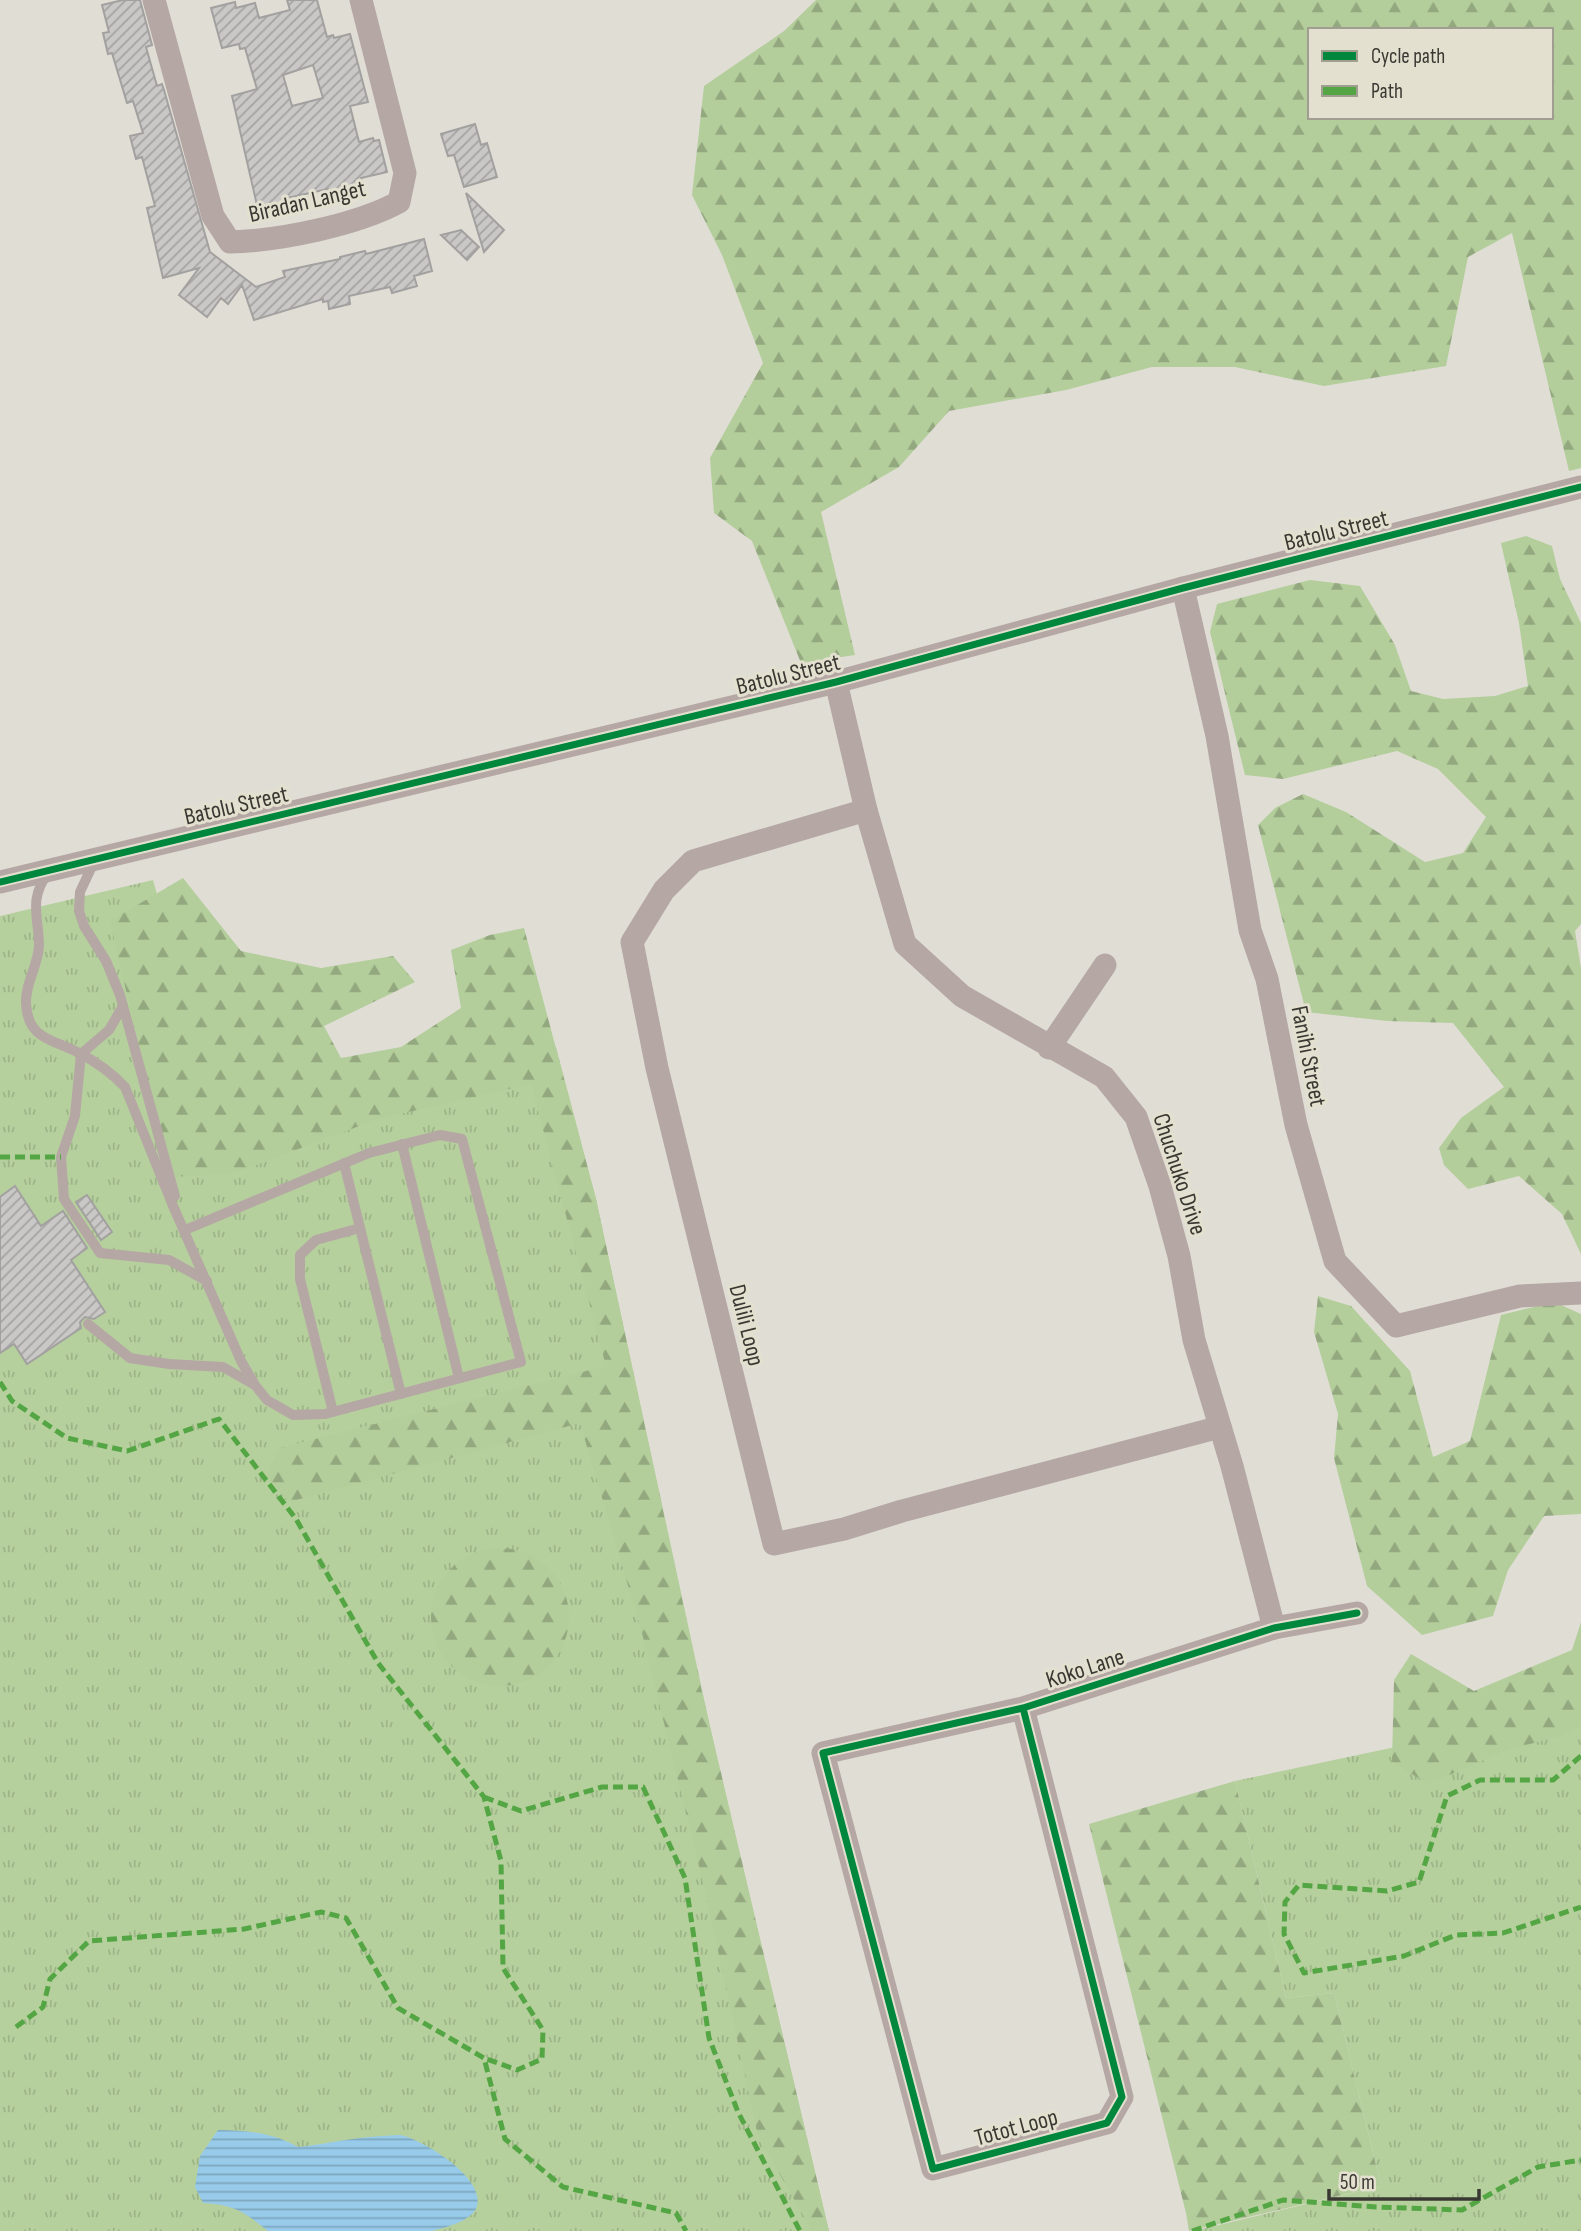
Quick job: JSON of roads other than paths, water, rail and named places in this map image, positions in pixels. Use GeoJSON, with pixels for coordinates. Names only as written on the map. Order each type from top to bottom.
{"type":"FeatureCollection","features":[{"type":"Feature","properties":{"kind":"street","name":"Biradan Langet"},"geometry":{"type":"LineString","coordinates":[[153,0],[213,216],[230,242],[262,242],[376,215],[399,202],[405,173],[361,0]]}},
{"type":"Feature","properties":{"kind":"street","name":"Batolu Street"},"geometry":{"type":"LineString","coordinates":[[0,882],[836,682],[1183,588],[1581,488]]}},
{"type":"Feature","properties":{"kind":"street","name":"Fanihi Street"},"geometry":{"type":"LineString","coordinates":[[1183,588],[1217,736],[1250,930],[1267,979],[1296,1125],[1335,1261],[1396,1326],[1520,1296],[1581,1293]]}},
{"type":"Feature","properties":{"kind":"street","name":"Chuchuko Drive"},"geometry":{"type":"LineString","coordinates":[[836,682],[866,810],[905,944],[962,996],[1104,1077],[1136,1117],[1160,1186],[1179,1256],[1194,1340],[1274,1628]]}},
{"type":"Feature","properties":{"kind":"street","name":"Dulili Loop"},"geometry":{"type":"LineString","coordinates":[[866,810],[693,861],[664,890],[632,942],[657,1068],[774,1544],[844,1529],[902,1511],[1220,1427]]}},
{"type":"Feature","properties":{"kind":"street"},"geometry":{"type":"LineString","coordinates":[[1049,1048],[1105,965]]}},
{"type":"Feature","properties":{"kind":"street","name":"Koko Lane"},"geometry":{"type":"LineString","coordinates":[[823,1754],[1023,1708],[1274,1628],[1357,1613]]}},
{"type":"Feature","properties":{"kind":"street","name":"Totot Loop"},"geometry":{"type":"LineString","coordinates":[[823,1754],[933,2169],[1107,2123],[1122,2097],[1023,1708]]}},
{"type":"Feature","properties":{"kind":"lane"},"geometry":{"type":"LineString","coordinates":[[96,858],[80,892],[79,911],[84,926],[106,961],[123,1006],[189,1243]]}},
{"type":"Feature","properties":{"kind":"lane"},"geometry":{"type":"LineString","coordinates":[[52,868],[37,890],[35,917],[39,947],[26,993],[28,1019],[45,1040],[81,1054],[114,1075],[125,1087],[189,1243],[241,1361],[267,1400],[293,1415],[325,1414],[521,1362],[462,1139],[440,1135],[369,1153],[185,1230]]}},
{"type":"Feature","properties":{"kind":"lane"},"geometry":{"type":"LineString","coordinates":[[123,1006],[109,1030],[81,1054],[75,1116],[61,1157],[64,1199],[100,1254],[169,1260],[208,1281]]}},
{"type":"Feature","properties":{"kind":"lane"},"geometry":{"type":"LineString","coordinates":[[402,1144],[460,1378]]}},
{"type":"Feature","properties":{"kind":"lane"},"geometry":{"type":"LineString","coordinates":[[344,1163],[401,1394]]}},
{"type":"Feature","properties":{"kind":"lane"},"geometry":{"type":"LineString","coordinates":[[333,1412],[300,1279],[300,1255],[316,1240],[360,1228]]}},
{"type":"Feature","properties":{"kind":"lane"},"geometry":{"type":"LineString","coordinates":[[88,1324],[130,1358],[169,1364],[223,1367],[255,1385]]}},
{"type":"Feature","properties":{"kind":"water"},"geometry":{"type":"Polygon","coordinates":[[[218,2130],[269,2135],[298,2147],[362,2138],[404,2136],[439,2153],[463,2173],[477,2195],[477,2206],[464,2220],[431,2231],[268,2231],[238,2210],[203,2203],[195,2187],[200,2156],[218,2130]]]}}]}
